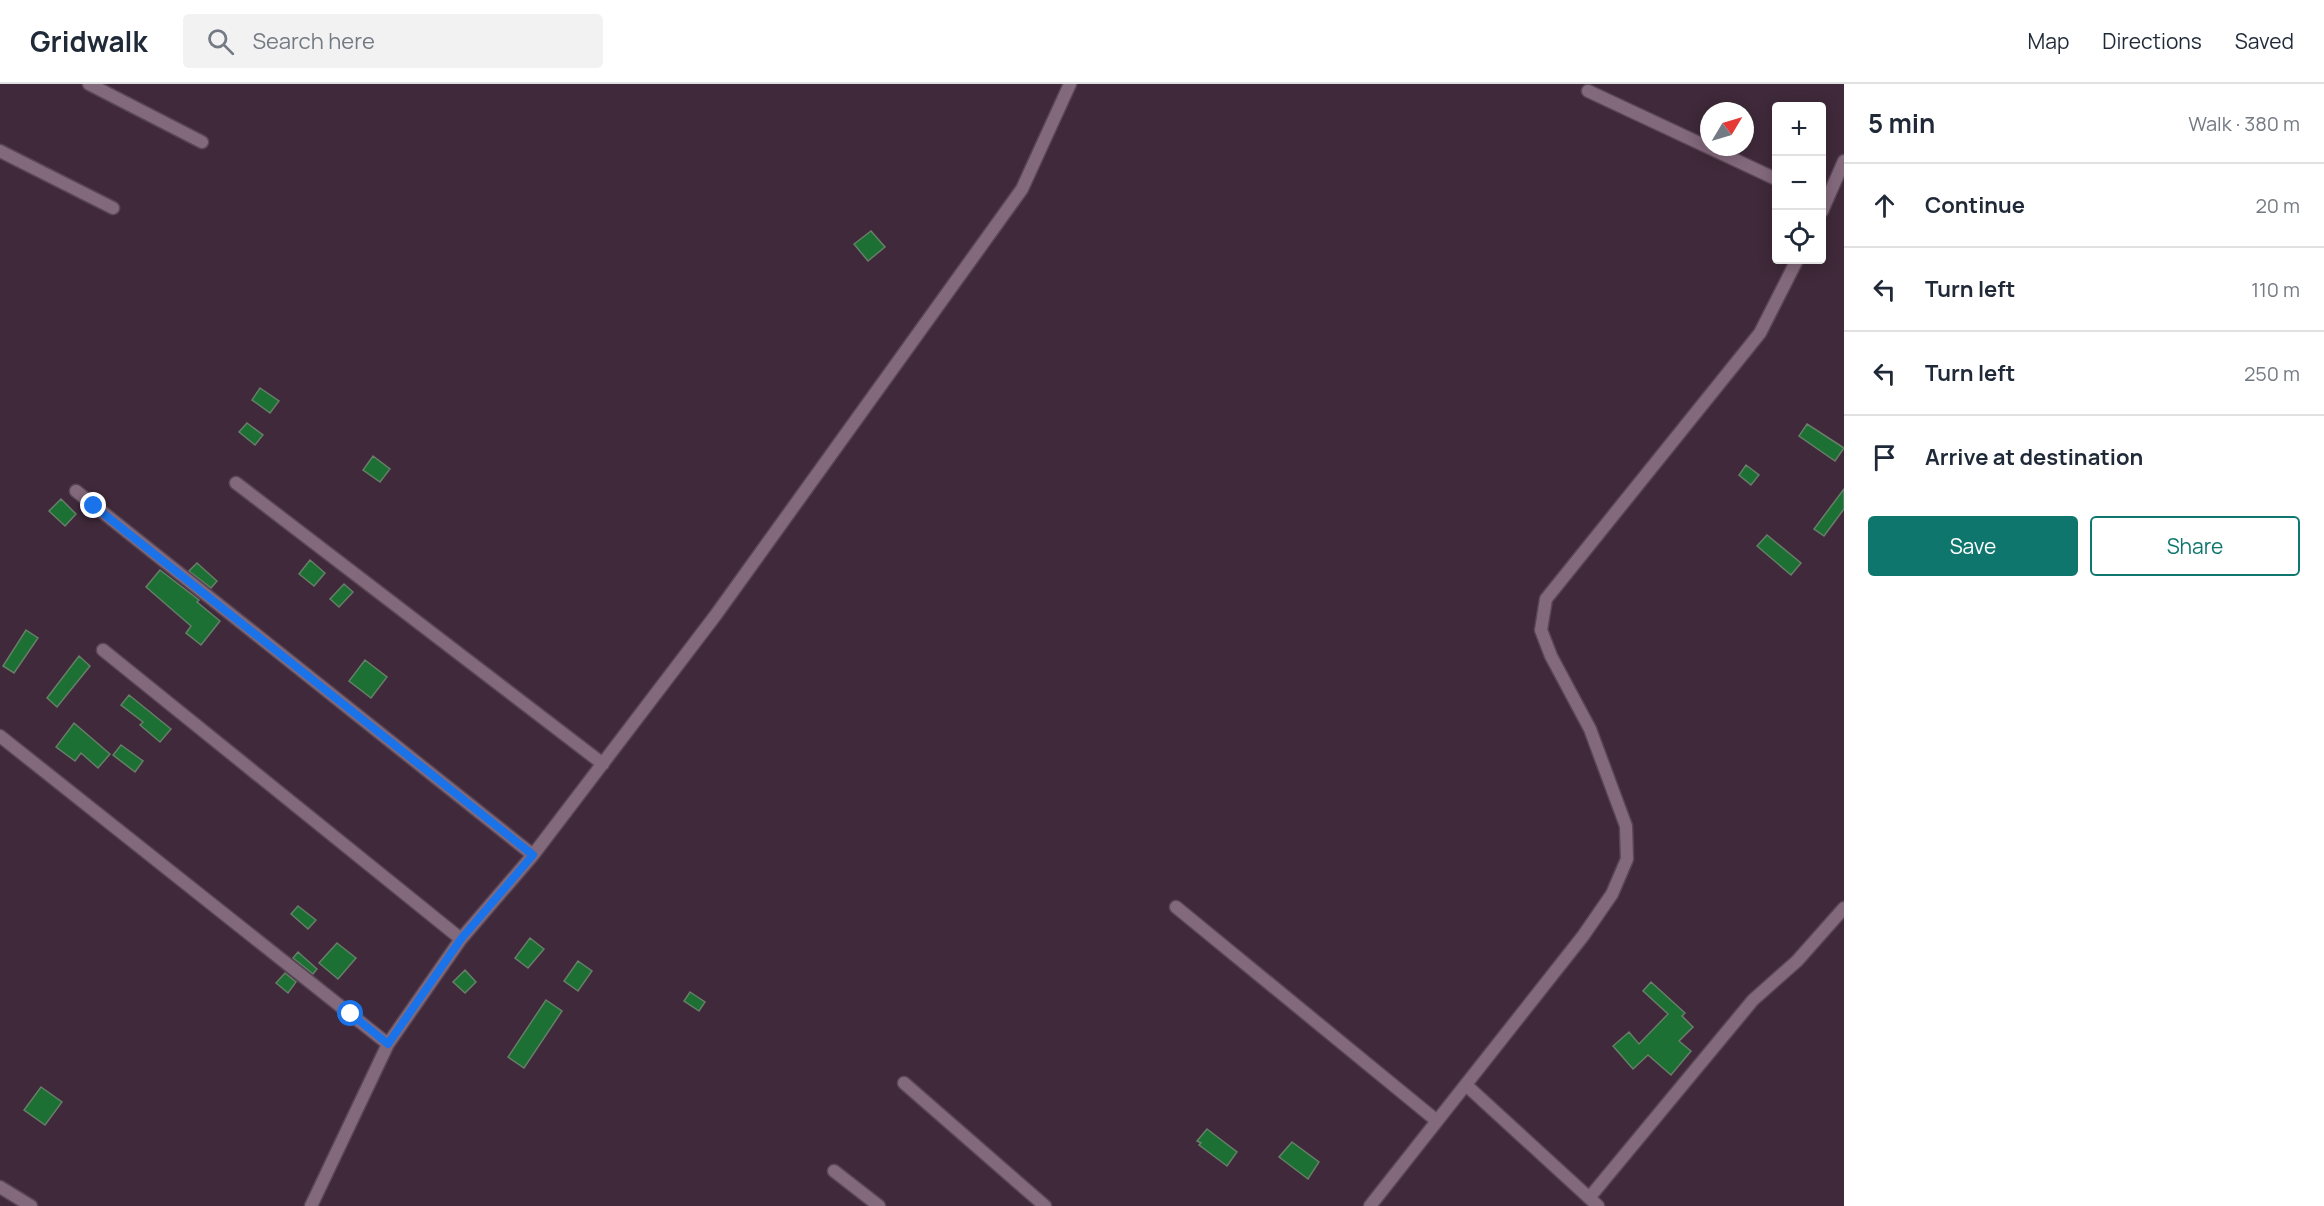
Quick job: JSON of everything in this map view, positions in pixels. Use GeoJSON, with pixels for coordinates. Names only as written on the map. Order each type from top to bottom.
{"type":"FeatureCollection","features":[{"type":"Feature","properties":{"kind":"street"},"geometry":{"type":"LineString","coordinates":[[89,84],[202,142]]}},
{"type":"Feature","properties":{"kind":"street"},"geometry":{"type":"LineString","coordinates":[[311,1206],[388,1044],[461,939],[533,855],[715,616],[1022,189],[1070,84]]}},
{"type":"Feature","properties":{"kind":"street"},"geometry":{"type":"LineString","coordinates":[[1588,91],[1772,177]]}},
{"type":"Feature","properties":{"kind":"street"},"geometry":{"type":"LineString","coordinates":[[0,151],[113,208]]}},
{"type":"Feature","properties":{"kind":"street"},"geometry":{"type":"LineString","coordinates":[[1826,198],[1844,161]]}},
{"type":"Feature","properties":{"kind":"street"},"geometry":{"type":"LineString","coordinates":[[1370,1206],[1583,936],[1612,894],[1627,859],[1626,826],[1590,729],[1551,656],[1541,630],[1546,599],[1760,333],[1795,264]]}},
{"type":"Feature","properties":{"kind":"street"},"geometry":{"type":"LineString","coordinates":[[236,483],[603,764]]}},
{"type":"Feature","properties":{"kind":"street"},"geometry":{"type":"LineString","coordinates":[[76,491],[533,855]]}},
{"type":"Feature","properties":{"kind":"street"},"geometry":{"type":"LineString","coordinates":[[103,650],[461,939]]}},
{"type":"Feature","properties":{"kind":"street"},"geometry":{"type":"LineString","coordinates":[[0,736],[388,1044]]}},
{"type":"Feature","properties":{"kind":"street"},"geometry":{"type":"LineString","coordinates":[[1176,907],[1437,1121]]}},
{"type":"Feature","properties":{"kind":"street"},"geometry":{"type":"LineString","coordinates":[[1466,1085],[1593,1202],[1753,1000],[1797,961],[1844,908]]}},
{"type":"Feature","properties":{"kind":"street"},"geometry":{"type":"LineString","coordinates":[[904,1083],[1045,1206]]}},
{"type":"Feature","properties":{"kind":"street"},"geometry":{"type":"LineString","coordinates":[[834,1171],[879,1206]]}},
{"type":"Feature","properties":{"kind":"street"},"geometry":{"type":"LineString","coordinates":[[0,1187],[31,1206]]}},
{"type":"Feature","properties":{"kind":"building"},"geometry":{"type":"Polygon","coordinates":[[[871,231],[885,247],[868,261],[854,244],[871,231]]]}},
{"type":"Feature","properties":{"kind":"building"},"geometry":{"type":"Polygon","coordinates":[[[260,388],[279,401],[270,413],[252,400],[260,388]]]}},
{"type":"Feature","properties":{"kind":"building"},"geometry":{"type":"Polygon","coordinates":[[[247,423],[263,435],[255,445],[239,432],[247,423]]]}},
{"type":"Feature","properties":{"kind":"building"},"geometry":{"type":"Polygon","coordinates":[[[1807,424],[1844,448],[1835,461],[1799,436],[1807,424]]]}},
{"type":"Feature","properties":{"kind":"building"},"geometry":{"type":"Polygon","coordinates":[[[373,456],[390,469],[380,482],[363,470],[373,456]]]}},
{"type":"Feature","properties":{"kind":"building"},"geometry":{"type":"Polygon","coordinates":[[[1746,465],[1759,475],[1751,485],[1739,475],[1746,465]]]}},
{"type":"Feature","properties":{"kind":"building"},"geometry":{"type":"Polygon","coordinates":[[[1844,489],[1844,509],[1824,536],[1814,529],[1844,489]]]}},
{"type":"Feature","properties":{"kind":"building"},"geometry":{"type":"Polygon","coordinates":[[[61,499],[76,514],[65,526],[49,511],[61,499]]]}},
{"type":"Feature","properties":{"kind":"building"},"geometry":{"type":"Polygon","coordinates":[[[1767,535],[1801,563],[1791,575],[1757,546],[1767,535]]]}},
{"type":"Feature","properties":{"kind":"building"},"geometry":{"type":"Polygon","coordinates":[[[310,560],[325,573],[314,586],[299,574],[310,560]]]}},
{"type":"Feature","properties":{"kind":"building"},"geometry":{"type":"Polygon","coordinates":[[[197,563],[217,581],[211,588],[189,571],[197,563]]]}},
{"type":"Feature","properties":{"kind":"building"},"geometry":{"type":"Polygon","coordinates":[[[160,570],[199,600],[197,602],[220,621],[201,645],[186,633],[191,626],[146,587],[160,570]]]}},
{"type":"Feature","properties":{"kind":"building"},"geometry":{"type":"Polygon","coordinates":[[[344,584],[353,592],[339,607],[330,599],[344,584]]]}},
{"type":"Feature","properties":{"kind":"building"},"geometry":{"type":"Polygon","coordinates":[[[26,630],[38,638],[14,673],[3,666],[26,630]]]}},
{"type":"Feature","properties":{"kind":"building"},"geometry":{"type":"Polygon","coordinates":[[[79,656],[90,666],[57,707],[47,698],[79,656]]]}},
{"type":"Feature","properties":{"kind":"building"},"geometry":{"type":"Polygon","coordinates":[[[365,660],[387,677],[371,698],[349,681],[365,660]]]}},
{"type":"Feature","properties":{"kind":"building"},"geometry":{"type":"Polygon","coordinates":[[[129,695],[171,729],[160,742],[140,725],[143,722],[121,705],[129,695]]]}},
{"type":"Feature","properties":{"kind":"building"},"geometry":{"type":"Polygon","coordinates":[[[74,723],[110,754],[98,768],[81,753],[75,761],[56,747],[74,723]]]}},
{"type":"Feature","properties":{"kind":"building"},"geometry":{"type":"Polygon","coordinates":[[[121,745],[143,761],[135,772],[113,755],[121,745]]]}},
{"type":"Feature","properties":{"kind":"building"},"geometry":{"type":"Polygon","coordinates":[[[298,906],[316,920],[308,929],[291,914],[298,906]]]}},
{"type":"Feature","properties":{"kind":"building"},"geometry":{"type":"Polygon","coordinates":[[[530,938],[544,949],[528,968],[515,958],[530,938]]]}},
{"type":"Feature","properties":{"kind":"building"},"geometry":{"type":"Polygon","coordinates":[[[337,943],[356,958],[338,979],[319,963],[337,943]]]}},
{"type":"Feature","properties":{"kind":"building"},"geometry":{"type":"Polygon","coordinates":[[[298,952],[317,969],[313,974],[293,958],[298,952]]]}},
{"type":"Feature","properties":{"kind":"building"},"geometry":{"type":"Polygon","coordinates":[[[578,961],[592,971],[578,991],[564,981],[578,961]]]}},
{"type":"Feature","properties":{"kind":"building"},"geometry":{"type":"Polygon","coordinates":[[[465,970],[476,982],[465,993],[453,982],[465,970]]]}},
{"type":"Feature","properties":{"kind":"building"},"geometry":{"type":"Polygon","coordinates":[[[285,973],[296,982],[288,993],[276,983],[285,973]]]}},
{"type":"Feature","properties":{"kind":"building"},"geometry":{"type":"Polygon","coordinates":[[[1651,982],[1685,1013],[1682,1016],[1693,1027],[1679,1041],[1691,1051],[1671,1075],[1648,1055],[1633,1069],[1613,1046],[1629,1032],[1639,1044],[1668,1014],[1643,991],[1651,982]]]}},
{"type":"Feature","properties":{"kind":"building"},"geometry":{"type":"Polygon","coordinates":[[[690,992],[705,1002],[699,1011],[684,1001],[690,992]]]}},
{"type":"Feature","properties":{"kind":"building"},"geometry":{"type":"Polygon","coordinates":[[[546,1000],[562,1011],[524,1068],[508,1057],[546,1000]]]}},
{"type":"Feature","properties":{"kind":"building"},"geometry":{"type":"Polygon","coordinates":[[[41,1087],[62,1102],[45,1125],[24,1110],[41,1087]]]}},
{"type":"Feature","properties":{"kind":"building"},"geometry":{"type":"Polygon","coordinates":[[[1207,1129],[1237,1152],[1227,1166],[1199,1145],[1201,1143],[1197,1141],[1207,1129]]]}},
{"type":"Feature","properties":{"kind":"building"},"geometry":{"type":"Polygon","coordinates":[[[1292,1142],[1319,1162],[1308,1179],[1279,1157],[1292,1142]]]}},
{"type":"Feature","properties":{"kind":"route"},"geometry":{"type":"LineString","coordinates":[[94,506],[533,855],[461,939],[388,1044],[351,1014]]}}]}
